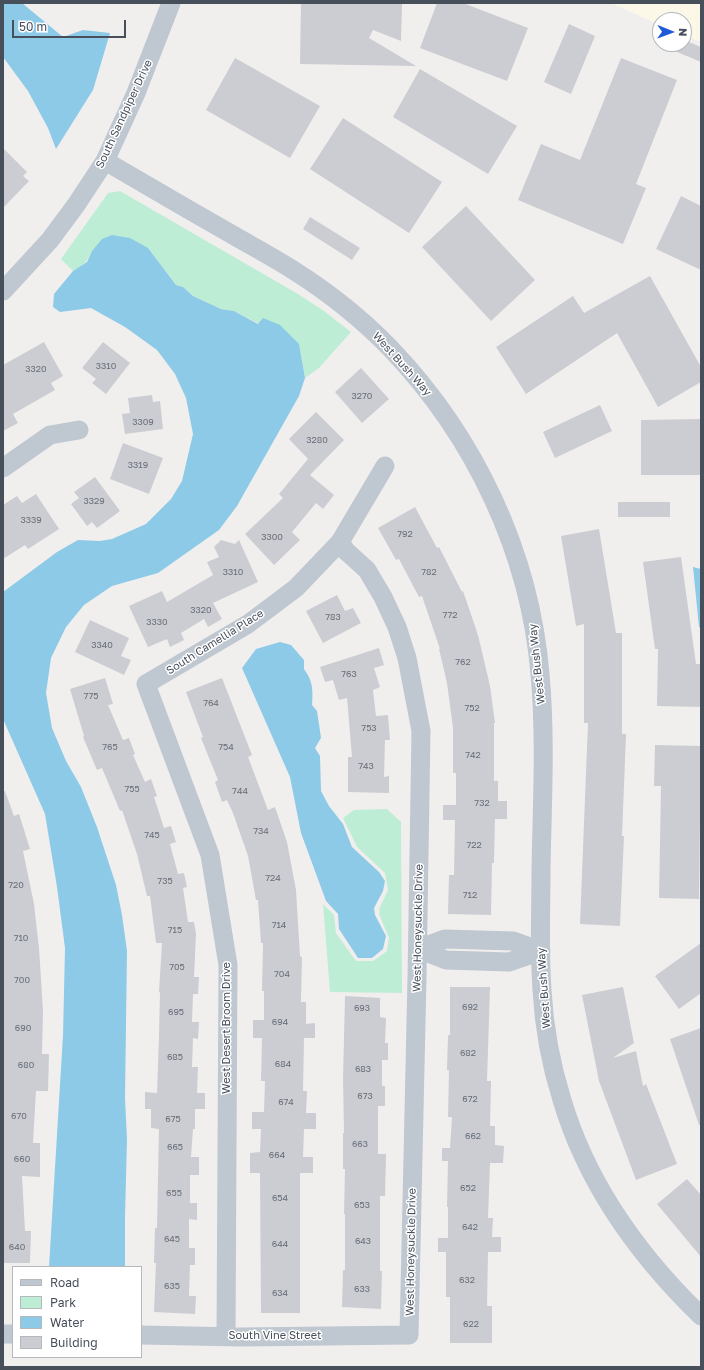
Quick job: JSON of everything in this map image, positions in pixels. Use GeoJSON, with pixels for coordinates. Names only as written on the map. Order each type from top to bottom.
{"type":"FeatureCollection","features":[{"type":"Feature","properties":{"kind":"street","name":"South Sandpiper Drive"},"geometry":{"type":"LineString","coordinates":[[3,292],[50,240],[76,205],[105,161],[136,92],[171,3]]}},
{"type":"Feature","properties":{"kind":"street","name":"West Bush Way"},"geometry":{"type":"LineString","coordinates":[[105,161],[293,270],[338,302],[379,337],[410,371],[444,414],[471,455],[495,502],[515,554],[531,614],[537,644],[543,725],[541,951],[543,1009],[552,1062],[562,1101],[587,1164],[628,1234],[661,1275],[701,1316]]}},
{"type":"Feature","properties":{"kind":"street"},"geometry":{"type":"LineString","coordinates":[[3,468],[50,435],[79,430]]}},
{"type":"Feature","properties":{"kind":"street","name":"South Camellia Place"},"geometry":{"type":"LineString","coordinates":[[146,684],[248,624],[296,588],[340,542],[385,466]]}},
{"type":"Feature","properties":{"kind":"street","name":"West Honeysuckle Drive"},"geometry":{"type":"LineString","coordinates":[[340,542],[346,551],[367,570],[383,597],[397,627],[407,658],[420,731],[418,949],[409,1335]]}},
{"type":"Feature","properties":{"kind":"street","name":"West Desert Broom Drive"},"geometry":{"type":"LineString","coordinates":[[146,684],[210,855],[228,965],[226,1336]]}},
{"type":"Feature","properties":{"kind":"street"},"geometry":{"type":"LineString","coordinates":[[418,949],[446,960],[509,962],[541,951]]}},
{"type":"Feature","properties":{"kind":"street","name":"South Vine Street"},"geometry":{"type":"LineString","coordinates":[[142,1335],[409,1335]]}},
{"type":"Feature","properties":{"kind":"shaded area"},"geometry":{"type":"Polygon","coordinates":[[[611,3],[701,3],[701,42],[692,38],[692,12],[652,12],[652,21],[611,3]]]}},
{"type":"Feature","properties":{"kind":"green space"},"geometry":{"type":"Polygon","coordinates":[[[120,191],[298,294],[324,311],[351,332],[319,368],[305,378],[299,344],[234,311],[221,309],[193,296],[183,287],[176,285],[148,248],[92,251],[85,263],[73,271],[61,259],[108,193],[120,191]]]}},
{"type":"Feature","properties":{"kind":"green space"},"geometry":{"type":"Polygon","coordinates":[[[387,809],[401,822],[402,993],[330,992],[323,904],[334,915],[336,933],[356,961],[373,961],[387,951],[389,938],[379,914],[380,907],[388,890],[385,873],[357,847],[343,818],[354,810],[387,809]]]}},
{"type":"Feature","properties":{"kind":"water"},"geometry":{"type":"Polygon","coordinates":[[[3,3],[22,3],[63,37],[83,30],[110,33],[93,90],[56,149],[48,128],[28,91],[3,57],[3,3]]]}},
{"type":"Feature","properties":{"kind":"water"},"geometry":{"type":"Polygon","coordinates":[[[112,235],[130,238],[148,248],[176,285],[183,287],[193,296],[221,309],[234,311],[258,324],[263,318],[280,325],[299,344],[305,378],[299,396],[237,506],[219,530],[158,573],[112,586],[84,605],[66,627],[51,658],[46,693],[52,728],[66,761],[81,787],[97,827],[116,885],[122,915],[127,951],[125,1098],[127,1139],[125,1266],[49,1266],[63,1035],[65,948],[45,814],[3,719],[3,592],[57,552],[78,540],[100,541],[112,539],[146,524],[171,499],[182,481],[193,434],[186,398],[175,374],[157,350],[125,327],[91,308],[60,312],[53,307],[54,294],[73,271],[87,262],[92,251],[102,239],[112,235]]]}},
{"type":"Feature","properties":{"kind":"water"},"geometry":{"type":"Polygon","coordinates":[[[693,567],[701,569],[701,628],[699,627],[693,567]]]}},
{"type":"Feature","properties":{"kind":"water"},"geometry":{"type":"Polygon","coordinates":[[[280,642],[291,645],[304,660],[304,669],[311,682],[312,705],[317,711],[321,738],[315,748],[320,756],[321,791],[329,806],[343,824],[352,847],[379,872],[385,881],[383,891],[374,908],[375,915],[386,936],[383,949],[372,958],[358,958],[339,929],[338,914],[326,901],[301,833],[290,777],[242,668],[256,649],[280,642]]]}},
{"type":"Feature","properties":{"kind":"building"},"geometry":{"type":"Polygon","coordinates":[[[301,3],[402,4],[401,41],[373,30],[369,38],[416,66],[300,64],[301,3]]]}},
{"type":"Feature","properties":{"kind":"building"},"geometry":{"type":"Polygon","coordinates":[[[437,3],[463,3],[528,28],[507,81],[420,48],[437,3]]]}},
{"type":"Feature","properties":{"kind":"building"},"geometry":{"type":"Polygon","coordinates":[[[569,24],[595,36],[571,94],[544,82],[569,24]]]}},
{"type":"Feature","properties":{"kind":"building"},"geometry":{"type":"Polygon","coordinates":[[[692,43],[701,47],[701,62],[677,52],[692,52],[692,43]]]}},
{"type":"Feature","properties":{"kind":"building"},"geometry":{"type":"Polygon","coordinates":[[[235,58],[320,106],[290,158],[206,110],[235,58]]]}},
{"type":"Feature","properties":{"kind":"building"},"geometry":{"type":"Polygon","coordinates":[[[621,58],[677,80],[636,184],[646,188],[623,244],[518,200],[541,144],[580,160],[621,58]]]}},
{"type":"Feature","properties":{"kind":"building"},"geometry":{"type":"Polygon","coordinates":[[[420,69],[517,126],[488,174],[393,117],[420,69]]]}},
{"type":"Feature","properties":{"kind":"building"},"geometry":{"type":"Polygon","coordinates":[[[343,118],[442,182],[409,233],[310,169],[343,118]]]}},
{"type":"Feature","properties":{"kind":"building"},"geometry":{"type":"Polygon","coordinates":[[[3,148],[27,172],[23,176],[29,181],[3,208],[3,148]]]}},
{"type":"Feature","properties":{"kind":"building"},"geometry":{"type":"Polygon","coordinates":[[[681,196],[701,206],[701,270],[656,249],[681,196]]]}},
{"type":"Feature","properties":{"kind":"building"},"geometry":{"type":"Polygon","coordinates":[[[466,206],[535,280],[491,321],[422,247],[466,206]]]}},
{"type":"Feature","properties":{"kind":"building"},"geometry":{"type":"Polygon","coordinates":[[[310,217],[360,248],[352,260],[303,229],[310,217]]]}},
{"type":"Feature","properties":{"kind":"building"},"geometry":{"type":"Polygon","coordinates":[[[650,276],[701,367],[701,382],[658,407],[617,333],[526,394],[496,347],[573,296],[584,313],[650,276]]]}},
{"type":"Feature","properties":{"kind":"building"},"geometry":{"type":"Polygon","coordinates":[[[44,342],[63,376],[51,383],[55,390],[13,414],[18,423],[3,431],[3,365],[44,342]]]}},
{"type":"Feature","properties":{"kind":"building"},"geometry":{"type":"Polygon","coordinates":[[[103,342],[130,363],[106,394],[92,383],[96,379],[82,368],[103,342]]]}},
{"type":"Feature","properties":{"kind":"building"},"geometry":{"type":"Polygon","coordinates":[[[361,368],[389,399],[362,423],[335,392],[361,368]]]}},
{"type":"Feature","properties":{"kind":"building"},"geometry":{"type":"Polygon","coordinates":[[[152,395],[153,402],[160,401],[163,429],[125,434],[122,414],[130,413],[128,398],[152,395]]]}},
{"type":"Feature","properties":{"kind":"building"},"geometry":{"type":"Polygon","coordinates":[[[600,405],[612,431],[555,458],[543,432],[600,405]]]}},
{"type":"Feature","properties":{"kind":"building"},"geometry":{"type":"Polygon","coordinates":[[[316,412],[344,440],[310,475],[334,495],[323,509],[316,503],[292,532],[300,540],[274,565],[245,534],[283,498],[279,494],[308,459],[289,439],[316,412]]]}},
{"type":"Feature","properties":{"kind":"building"},"geometry":{"type":"Polygon","coordinates":[[[701,419],[701,475],[641,475],[641,420],[701,419]]]}},
{"type":"Feature","properties":{"kind":"building"},"geometry":{"type":"Polygon","coordinates":[[[123,443],[163,458],[149,494],[110,479],[123,443]]]}},
{"type":"Feature","properties":{"kind":"building"},"geometry":{"type":"Polygon","coordinates":[[[95,477],[120,511],[97,528],[92,522],[87,526],[71,504],[79,498],[74,492],[95,477]]]}},
{"type":"Feature","properties":{"kind":"building"},"geometry":{"type":"Polygon","coordinates":[[[36,494],[59,529],[28,549],[25,545],[3,559],[3,505],[17,496],[22,503],[36,494]]]}},
{"type":"Feature","properties":{"kind":"building"},"geometry":{"type":"Polygon","coordinates":[[[618,502],[670,502],[670,517],[618,517],[618,502]]]}},
{"type":"Feature","properties":{"kind":"building"},"geometry":{"type":"Polygon","coordinates":[[[415,507],[437,548],[439,547],[462,592],[463,591],[478,635],[490,686],[495,723],[494,781],[498,781],[498,801],[507,801],[507,819],[495,819],[491,915],[448,914],[449,875],[454,875],[455,820],[443,820],[443,805],[456,805],[456,773],[453,773],[453,728],[447,683],[440,649],[422,596],[419,597],[399,559],[396,560],[378,528],[415,507]]]}},
{"type":"Feature","properties":{"kind":"building"},"geometry":{"type":"Polygon","coordinates":[[[599,529],[616,633],[622,633],[622,734],[626,734],[620,926],[580,924],[588,723],[584,723],[584,624],[576,626],[561,536],[599,529]]]}},
{"type":"Feature","properties":{"kind":"building"},"geometry":{"type":"Polygon","coordinates":[[[221,540],[235,544],[239,540],[258,582],[213,603],[222,619],[208,627],[204,619],[181,633],[184,640],[170,647],[167,639],[148,647],[129,606],[162,591],[167,602],[213,575],[207,562],[219,557],[214,547],[221,540]]]}},
{"type":"Feature","properties":{"kind":"building"},"geometry":{"type":"Polygon","coordinates":[[[681,557],[696,664],[701,664],[701,707],[657,706],[658,649],[655,649],[643,562],[681,557]]]}},
{"type":"Feature","properties":{"kind":"building"},"geometry":{"type":"Polygon","coordinates":[[[337,595],[345,611],[353,608],[361,623],[323,643],[306,611],[337,595]]]}},
{"type":"Feature","properties":{"kind":"building"},"geometry":{"type":"Polygon","coordinates":[[[90,620],[129,638],[121,656],[131,660],[124,675],[75,652],[90,620]]]}},
{"type":"Feature","properties":{"kind":"building"},"geometry":{"type":"Polygon","coordinates":[[[379,648],[384,665],[374,668],[380,687],[373,690],[376,716],[388,715],[390,740],[385,740],[384,777],[389,776],[389,793],[348,792],[348,757],[352,757],[347,698],[339,700],[333,680],[325,682],[320,667],[379,648]]]}},
{"type":"Feature","properties":{"kind":"building"},"geometry":{"type":"Polygon","coordinates":[[[105,678],[113,704],[108,705],[123,740],[129,738],[135,754],[133,755],[145,782],[151,779],[157,796],[154,797],[164,828],[171,826],[176,842],[170,844],[178,874],[184,873],[187,887],[183,888],[188,922],[194,922],[196,934],[194,977],[199,977],[198,994],[193,994],[192,1022],[199,1022],[198,1039],[193,1038],[192,1067],[198,1067],[197,1093],[205,1093],[205,1109],[195,1109],[195,1129],[193,1129],[191,1157],[199,1157],[199,1175],[190,1175],[190,1203],[197,1203],[197,1220],[189,1219],[189,1248],[195,1248],[195,1265],[190,1265],[189,1296],[196,1296],[195,1314],[154,1312],[156,1263],[154,1263],[155,1228],[157,1228],[159,1129],[151,1128],[151,1109],[145,1109],[145,1092],[157,1093],[159,992],[162,943],[156,943],[150,896],[147,896],[137,854],[122,810],[120,811],[102,768],[97,770],[83,737],[84,736],[70,689],[105,678]]]}},
{"type":"Feature","properties":{"kind":"building"},"geometry":{"type":"Polygon","coordinates":[[[222,678],[252,755],[248,757],[268,810],[275,807],[287,842],[296,890],[300,956],[302,957],[301,1002],[306,1002],[306,1024],[315,1023],[315,1038],[304,1038],[303,1091],[307,1091],[306,1113],[316,1113],[316,1129],[304,1129],[303,1157],[313,1157],[313,1173],[300,1173],[300,1313],[261,1313],[260,1173],[250,1173],[250,1153],[260,1152],[261,1129],[252,1129],[252,1112],[264,1112],[265,1081],[261,1081],[262,1038],[253,1038],[253,1020],[264,1020],[264,991],[262,991],[263,943],[261,943],[258,900],[256,900],[248,856],[227,800],[222,802],[215,782],[218,780],[201,738],[203,737],[186,692],[222,678]]]}},
{"type":"Feature","properties":{"kind":"building"},"geometry":{"type":"Polygon","coordinates":[[[655,745],[701,746],[699,899],[659,898],[661,786],[654,786],[655,745]]]}},
{"type":"Feature","properties":{"kind":"building"},"geometry":{"type":"Polygon","coordinates":[[[3,791],[5,791],[14,816],[19,814],[30,849],[23,851],[34,904],[39,948],[43,1011],[42,1054],[49,1054],[48,1091],[36,1091],[33,1143],[40,1143],[40,1177],[22,1176],[25,1231],[31,1231],[30,1263],[3,1263],[3,791]]]}},
{"type":"Feature","properties":{"kind":"building"},"geometry":{"type":"Polygon","coordinates":[[[701,943],[701,993],[679,1009],[655,976],[701,943]]]}},
{"type":"Feature","properties":{"kind":"building"},"geometry":{"type":"Polygon","coordinates":[[[450,987],[490,987],[487,1081],[491,1081],[490,1126],[495,1126],[495,1145],[504,1146],[503,1163],[490,1163],[488,1218],[493,1218],[492,1237],[501,1237],[501,1252],[488,1252],[487,1306],[492,1306],[492,1343],[450,1343],[450,1297],[446,1297],[446,1252],[438,1252],[438,1238],[448,1238],[448,1161],[442,1161],[442,1148],[450,1148],[452,1117],[448,1117],[449,1070],[447,1070],[448,1035],[450,1035],[450,987]]]}},
{"type":"Feature","properties":{"kind":"building"},"geometry":{"type":"Polygon","coordinates":[[[623,987],[634,1043],[613,1058],[636,1051],[643,1086],[646,1084],[677,1164],[636,1180],[599,1081],[582,995],[623,987]]]}},
{"type":"Feature","properties":{"kind":"building"},"geometry":{"type":"Polygon","coordinates":[[[345,996],[380,998],[380,1017],[386,1018],[385,1043],[388,1043],[388,1060],[382,1060],[382,1086],[385,1086],[385,1106],[378,1106],[378,1154],[386,1154],[385,1196],[380,1196],[380,1271],[382,1271],[381,1309],[342,1307],[343,1270],[345,1270],[343,1079],[345,996]]]}},
{"type":"Feature","properties":{"kind":"building"},"geometry":{"type":"Polygon","coordinates":[[[701,1028],[701,1125],[699,1125],[670,1039],[701,1028]]]}},
{"type":"Feature","properties":{"kind":"building"},"geometry":{"type":"Polygon","coordinates":[[[687,1179],[701,1195],[701,1257],[657,1204],[687,1179]]]}}]}
